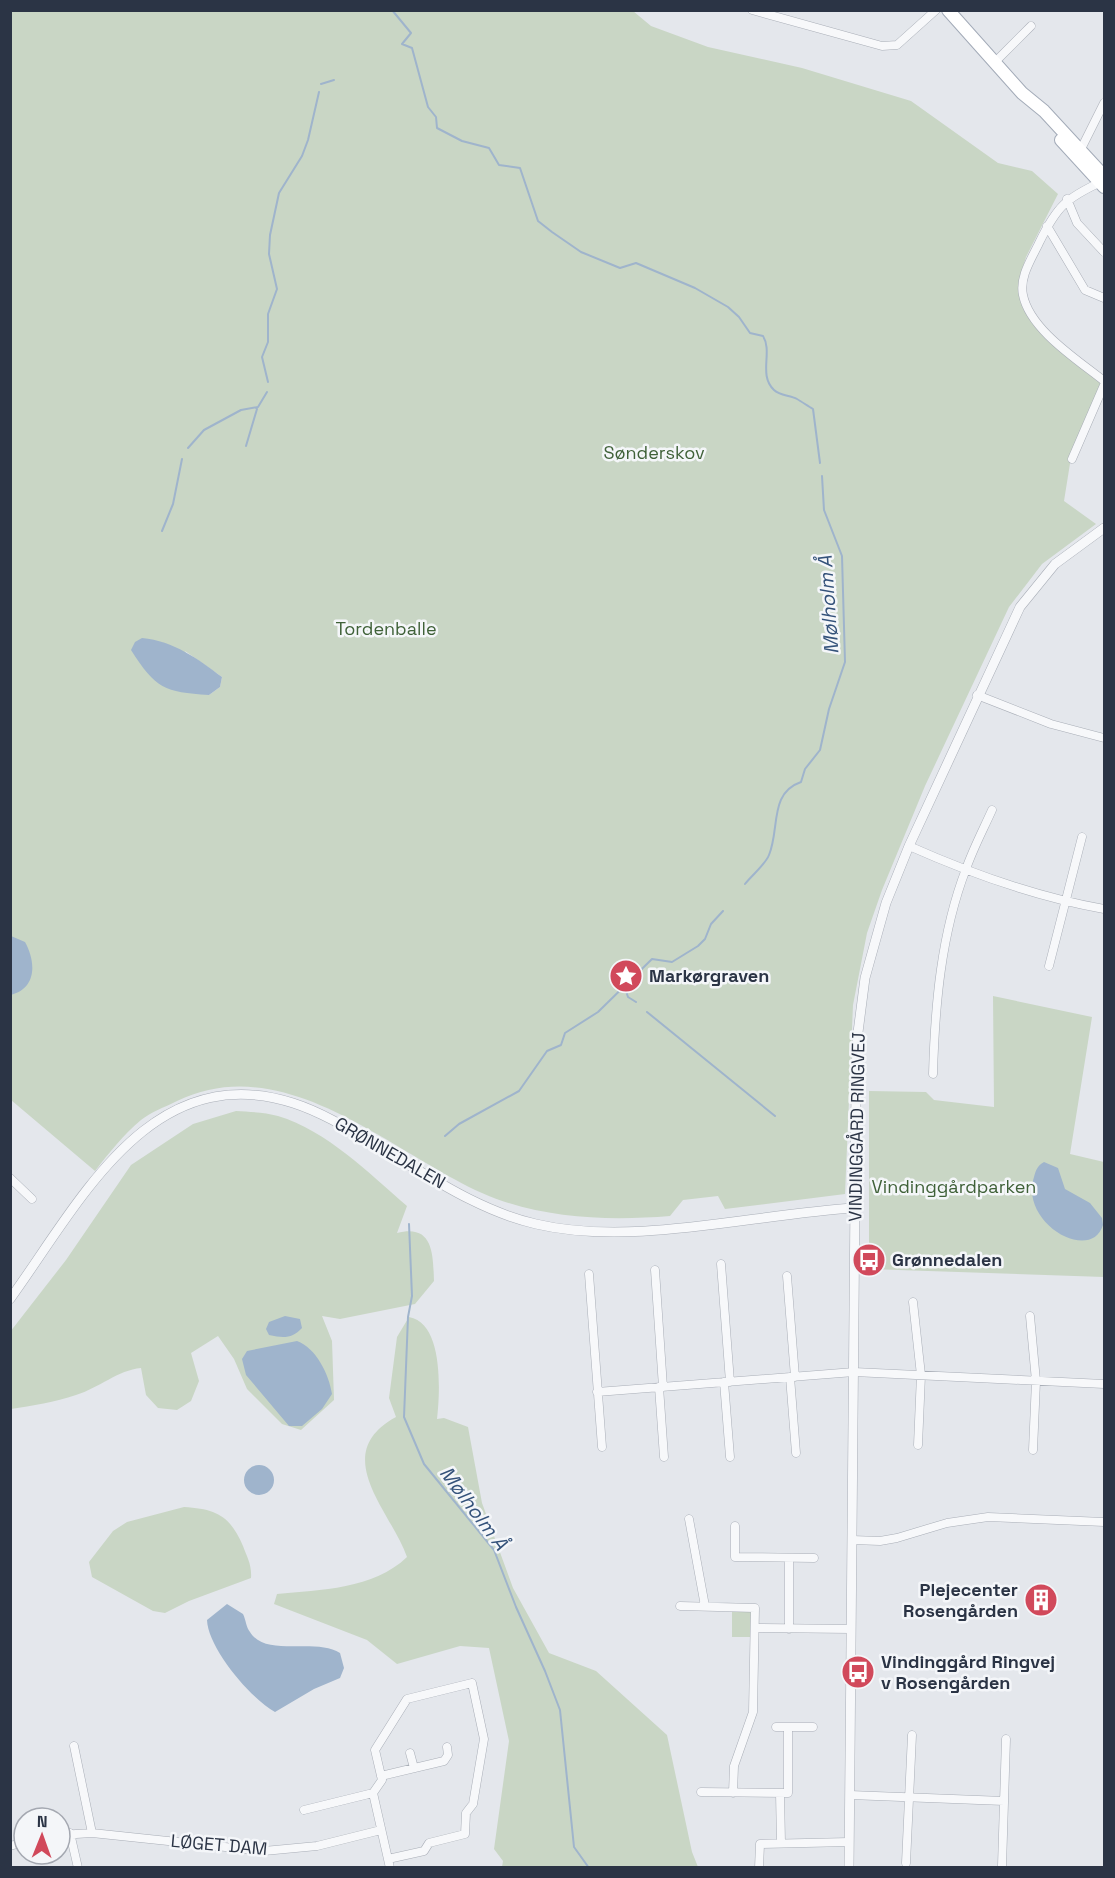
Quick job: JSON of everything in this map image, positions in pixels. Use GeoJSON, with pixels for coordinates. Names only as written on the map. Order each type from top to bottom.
{"type":"FeatureCollection","features":[{"type":"Feature","properties":{"kind":"main road"},"geometry":{"type":"LineString","coordinates":[[937,10],[979,52],[995,62]]}},
{"type":"Feature","properties":{"kind":"main road"},"geometry":{"type":"LineString","coordinates":[[948,10],[1022,93],[1081,149],[1103,181]]}},
{"type":"Feature","properties":{"kind":"main road"},"geometry":{"type":"LineString","coordinates":[[1022,93],[1038,116],[1103,181]]}},
{"type":"Feature","properties":{"kind":"street"},"geometry":{"type":"LineString","coordinates":[[752,10],[882,46],[897,45],[937,10]]}},
{"type":"Feature","properties":{"kind":"street"},"geometry":{"type":"LineString","coordinates":[[995,62],[1030,26]]}},
{"type":"Feature","properties":{"kind":"street"},"geometry":{"type":"LineString","coordinates":[[1081,149],[1104,103]]}},
{"type":"Feature","properties":{"kind":"street"},"geometry":{"type":"LineString","coordinates":[[1103,181],[1066,199],[1047,226],[1029,263],[1023,294],[1030,313],[1046,332],[1104,381]]}},
{"type":"Feature","properties":{"kind":"street"},"geometry":{"type":"LineString","coordinates":[[1066,199],[1077,223],[1104,252]]}},
{"type":"Feature","properties":{"kind":"street"},"geometry":{"type":"LineString","coordinates":[[1047,226],[1085,290],[1104,298]]}},
{"type":"Feature","properties":{"kind":"street"},"geometry":{"type":"LineString","coordinates":[[1072,459],[1104,386]]}},
{"type":"Feature","properties":{"kind":"street","name":"VINDINGGÅRD RINGVEJ"},"geometry":{"type":"LineString","coordinates":[[849,1868],[854,1208],[859,1016],[873,947],[892,886],[977,695],[1020,607],[1055,564],[1104,528]]}},
{"type":"Feature","properties":{"kind":"street"},"geometry":{"type":"LineString","coordinates":[[977,695],[1051,724],[1104,738]]}},
{"type":"Feature","properties":{"kind":"street"},"geometry":{"type":"LineString","coordinates":[[933,1074],[935,1009],[940,975],[965,871],[992,810]]}},
{"type":"Feature","properties":{"kind":"street"},"geometry":{"type":"LineString","coordinates":[[1049,966],[1082,837]]}},
{"type":"Feature","properties":{"kind":"street"},"geometry":{"type":"LineString","coordinates":[[909,846],[965,871],[1065,902],[1104,909]]}},
{"type":"Feature","properties":{"kind":"street","name":"GRØNNEDALEN"},"geometry":{"type":"LineString","coordinates":[[10,1299],[100,1174],[138,1133],[177,1109],[222,1096],[267,1097],[294,1103],[326,1116],[465,1196],[504,1215],[536,1224],[582,1232],[639,1232],[854,1208]]}},
{"type":"Feature","properties":{"kind":"street"},"geometry":{"type":"LineString","coordinates":[[10,1178],[32,1199]]}},
{"type":"Feature","properties":{"kind":"street"},"geometry":{"type":"LineString","coordinates":[[721,1264],[730,1457]]}},
{"type":"Feature","properties":{"kind":"street"},"geometry":{"type":"LineString","coordinates":[[655,1270],[664,1457]]}},
{"type":"Feature","properties":{"kind":"street"},"geometry":{"type":"LineString","coordinates":[[589,1274],[602,1447]]}},
{"type":"Feature","properties":{"kind":"street"},"geometry":{"type":"LineString","coordinates":[[787,1276],[796,1453]]}},
{"type":"Feature","properties":{"kind":"street"},"geometry":{"type":"LineString","coordinates":[[913,1302],[921,1375],[918,1445]]}},
{"type":"Feature","properties":{"kind":"street"},"geometry":{"type":"LineString","coordinates":[[1030,1316],[1036,1381],[1034,1450]]}},
{"type":"Feature","properties":{"kind":"street"},"geometry":{"type":"LineString","coordinates":[[597,1392],[854,1372],[1104,1384]]}},
{"type":"Feature","properties":{"kind":"street"},"geometry":{"type":"LineString","coordinates":[[852,1540],[880,1541],[947,1523],[988,1516],[1104,1522]]}},
{"type":"Feature","properties":{"kind":"street"},"geometry":{"type":"LineString","coordinates":[[689,1519],[702,1562],[705,1606]]}},
{"type":"Feature","properties":{"kind":"street"},"geometry":{"type":"LineString","coordinates":[[735,1526],[735,1557],[814,1558]]}},
{"type":"Feature","properties":{"kind":"street"},"geometry":{"type":"LineString","coordinates":[[789,1558],[789,1629]]}},
{"type":"Feature","properties":{"kind":"street"},"geometry":{"type":"LineString","coordinates":[[680,1606],[755,1608],[756,1683],[753,1712],[734,1766],[733,1792]]}},
{"type":"Feature","properties":{"kind":"street"},"geometry":{"type":"LineString","coordinates":[[756,1628],[850,1629]]}},
{"type":"Feature","properties":{"kind":"street"},"geometry":{"type":"LineString","coordinates":[[304,1810],[373,1793],[382,1780],[375,1750],[407,1699],[472,1683],[484,1738],[473,1804],[466,1812],[465,1834],[429,1843],[424,1851],[389,1863],[373,1793]]}},
{"type":"Feature","properties":{"kind":"street"},"geometry":{"type":"LineString","coordinates":[[776,1727],[813,1727]]}},
{"type":"Feature","properties":{"kind":"street"},"geometry":{"type":"LineString","coordinates":[[701,1792],[788,1793],[788,1727]]}},
{"type":"Feature","properties":{"kind":"street"},"geometry":{"type":"LineString","coordinates":[[906,1863],[912,1735]]}},
{"type":"Feature","properties":{"kind":"street"},"geometry":{"type":"LineString","coordinates":[[1002,1866],[1006,1739]]}},
{"type":"Feature","properties":{"kind":"street"},"geometry":{"type":"LineString","coordinates":[[74,1746],[92,1833]]}},
{"type":"Feature","properties":{"kind":"street"},"geometry":{"type":"LineString","coordinates":[[381,1776],[444,1761],[448,1755],[447,1747]]}},
{"type":"Feature","properties":{"kind":"street"},"geometry":{"type":"LineString","coordinates":[[410,1753],[414,1768]]}},
{"type":"Feature","properties":{"kind":"street"},"geometry":{"type":"LineString","coordinates":[[780,1793],[781,1843]]}},
{"type":"Feature","properties":{"kind":"street"},"geometry":{"type":"LineString","coordinates":[[850,1795],[1004,1801]]}},
{"type":"Feature","properties":{"kind":"street","name":"LØGET DAM"},"geometry":{"type":"LineString","coordinates":[[72,1833],[92,1833],[233,1850],[264,1851],[317,1846],[381,1830]]}},
{"type":"Feature","properties":{"kind":"street"},"geometry":{"type":"LineString","coordinates":[[72,1842],[78,1868]]}},
{"type":"Feature","properties":{"kind":"street"},"geometry":{"type":"LineString","coordinates":[[759,1868],[760,1844],[849,1842]]}},
{"type":"Feature","properties":{"kind":"green space","name":"Sønderskov"},"geometry":{"type":"Polygon","coordinates":[[[11,11],[633,11],[651,26],[708,47],[802,68],[911,101],[998,163],[1032,171],[1058,194],[1026,257],[1021,274],[1031,319],[1101,382],[1072,451],[1064,501],[1096,524],[1042,564],[1009,607],[925,786],[882,890],[867,933],[853,1005],[845,1194],[725,1209],[718,1196],[683,1200],[670,1216],[599,1218],[551,1213],[504,1202],[482,1193],[335,1112],[296,1096],[257,1088],[217,1088],[177,1101],[154,1112],[128,1132],[95,1171],[11,1100],[11,11]],[[185,651],[209,695],[220,687],[222,677],[185,651]]]}},
{"type":"Feature","properties":{"kind":"green space","name":"Vindinggårdparken"},"geometry":{"type":"Polygon","coordinates":[[[993,996],[1092,1017],[1070,1154],[1104,1162],[1104,1277],[869,1269],[869,1091],[926,1092],[934,1100],[994,1107],[993,996]]]}},
{"type":"Feature","properties":{"kind":"green space"},"geometry":{"type":"Polygon","coordinates":[[[236,1111],[273,1115],[296,1123],[347,1154],[407,1206],[397,1233],[409,1231],[418,1233],[429,1243],[434,1281],[415,1304],[340,1319],[322,1316],[332,1341],[334,1400],[301,1430],[282,1424],[247,1389],[234,1359],[218,1336],[191,1353],[199,1381],[191,1401],[177,1410],[158,1408],[146,1395],[141,1368],[124,1372],[76,1395],[44,1404],[11,1409],[10,1332],[66,1260],[131,1165],[193,1124],[236,1111]]]}},
{"type":"Feature","properties":{"kind":"green space"},"geometry":{"type":"Polygon","coordinates":[[[409,1317],[420,1322],[429,1332],[434,1345],[439,1377],[437,1419],[444,1418],[468,1427],[482,1503],[513,1588],[549,1653],[596,1671],[667,1735],[692,1852],[698,1867],[502,1867],[503,1861],[494,1849],[509,1741],[489,1648],[460,1646],[397,1664],[367,1640],[274,1604],[277,1594],[328,1589],[363,1582],[394,1568],[407,1557],[370,1484],[365,1465],[367,1448],[376,1432],[396,1417],[389,1398],[397,1337],[409,1317]]]}},
{"type":"Feature","properties":{"kind":"green space"},"geometry":{"type":"Polygon","coordinates":[[[184,1507],[214,1512],[227,1521],[243,1546],[250,1565],[251,1578],[189,1601],[165,1613],[153,1611],[92,1577],[89,1562],[113,1531],[127,1522],[184,1507]]]}},
{"type":"Feature","properties":{"kind":"green space"},"geometry":{"type":"Polygon","coordinates":[[[732,1610],[751,1612],[753,1616],[752,1637],[732,1637],[732,1610]]]}},
{"type":"Feature","properties":{"kind":"water"},"geometry":{"type":"Polygon","coordinates":[[[142,638],[165,643],[195,658],[222,677],[220,687],[209,695],[181,692],[162,686],[147,673],[131,650],[135,642],[142,638]]]}},
{"type":"Feature","properties":{"kind":"water"},"geometry":{"type":"Polygon","coordinates":[[[11,936],[25,942],[31,958],[32,973],[26,987],[11,995],[11,936]]]}},
{"type":"Feature","properties":{"kind":"water"},"geometry":{"type":"Polygon","coordinates":[[[1044,1162],[1058,1168],[1065,1189],[1090,1203],[1102,1218],[1103,1225],[1096,1236],[1085,1240],[1072,1239],[1058,1233],[1046,1223],[1037,1209],[1032,1194],[1035,1172],[1044,1162]]]}},
{"type":"Feature","properties":{"kind":"water"},"geometry":{"type":"Polygon","coordinates":[[[285,1316],[300,1319],[302,1328],[287,1337],[269,1335],[266,1329],[269,1322],[285,1316]]]}},
{"type":"Feature","properties":{"kind":"water"},"geometry":{"type":"Polygon","coordinates":[[[297,1341],[304,1344],[316,1356],[328,1378],[332,1394],[322,1409],[302,1426],[289,1426],[246,1375],[242,1359],[247,1351],[297,1341]]]}},
{"type":"Feature","properties":{"kind":"water"},"geometry":{"type":"Polygon","coordinates":[[[259,1465],[270,1469],[274,1480],[270,1491],[259,1495],[248,1491],[244,1480],[248,1469],[259,1465]]]}},
{"type":"Feature","properties":{"kind":"water"},"geometry":{"type":"Polygon","coordinates":[[[227,1604],[243,1614],[249,1630],[257,1640],[279,1646],[318,1647],[340,1653],[344,1668],[340,1678],[314,1689],[275,1712],[254,1696],[232,1671],[222,1658],[209,1631],[207,1620],[227,1604]]]}},
{"type":"Feature","properties":{"kind":"waterway","name":"Mølholm Å"},"geometry":{"type":"LineString","coordinates":[[392,10],[411,33],[402,44],[412,48],[428,107],[436,117],[437,128],[462,141],[489,148],[499,165],[520,168],[538,221],[581,252],[620,268],[636,263],[695,288],[728,307],[739,317],[750,333],[763,336],[767,349],[766,371],[769,384],[776,392],[794,398],[813,409],[820,463]]}},
{"type":"Feature","properties":{"kind":"waterway"},"geometry":{"type":"LineString","coordinates":[[321,84],[334,80]]}},
{"type":"Feature","properties":{"kind":"waterway"},"geometry":{"type":"LineString","coordinates":[[268,382],[262,357],[268,342],[268,314],[277,289],[269,254],[270,235],[279,193],[302,156],[308,140],[319,92]]}},
{"type":"Feature","properties":{"kind":"waterway"},"geometry":{"type":"LineString","coordinates":[[188,448],[204,430],[241,410],[258,407],[267,392]]}},
{"type":"Feature","properties":{"kind":"waterway"},"geometry":{"type":"LineString","coordinates":[[246,446],[257,409]]}},
{"type":"Feature","properties":{"kind":"waterway"},"geometry":{"type":"LineString","coordinates":[[162,531],[173,504],[182,459]]}},
{"type":"Feature","properties":{"kind":"waterway","name":"Mølholm Å"},"geometry":{"type":"LineString","coordinates":[[745,884],[769,855],[777,812],[784,794],[801,782],[805,769],[820,750],[829,709],[845,662],[842,556],[824,510],[822,476]]}},
{"type":"Feature","properties":{"kind":"waterway","name":"Mølholm Å"},"geometry":{"type":"LineString","coordinates":[[445,1136],[459,1124],[519,1091],[547,1051],[561,1045],[565,1033],[598,1012],[652,959],[672,962],[698,946],[705,939],[711,924],[723,911]]}},
{"type":"Feature","properties":{"kind":"waterway"},"geometry":{"type":"LineString","coordinates":[[625,988],[628,997],[636,1002]]}},
{"type":"Feature","properties":{"kind":"waterway"},"geometry":{"type":"LineString","coordinates":[[647,1012],[775,1116]]}},
{"type":"Feature","properties":{"kind":"waterway","name":"Mølholm Å"},"geometry":{"type":"LineString","coordinates":[[409,1224],[412,1296],[408,1317],[404,1417],[424,1464],[494,1550],[516,1607],[545,1671],[560,1710],[574,1847],[589,1868]]}},
{"type":"Feature","properties":{"kind":"place","name":"Markørgraven"},"geometry":{"type":"Point","coordinates":[626,976]}},
{"type":"Feature","properties":{"kind":"place","name":"Grønnedalen"},"geometry":{"type":"Point","coordinates":[869,1260]}},
{"type":"Feature","properties":{"kind":"place","name":"Plejecenter Rosengården"},"geometry":{"type":"Point","coordinates":[1041,1600]}},
{"type":"Feature","properties":{"kind":"place","name":"Vindinggård Ringvej v Rosengården"},"geometry":{"type":"Point","coordinates":[858,1672]}},
{"type":"Feature","properties":{"kind":"park label","name":"Tordenballe"},"geometry":{"type":"Point","coordinates":[386,629]}}]}
